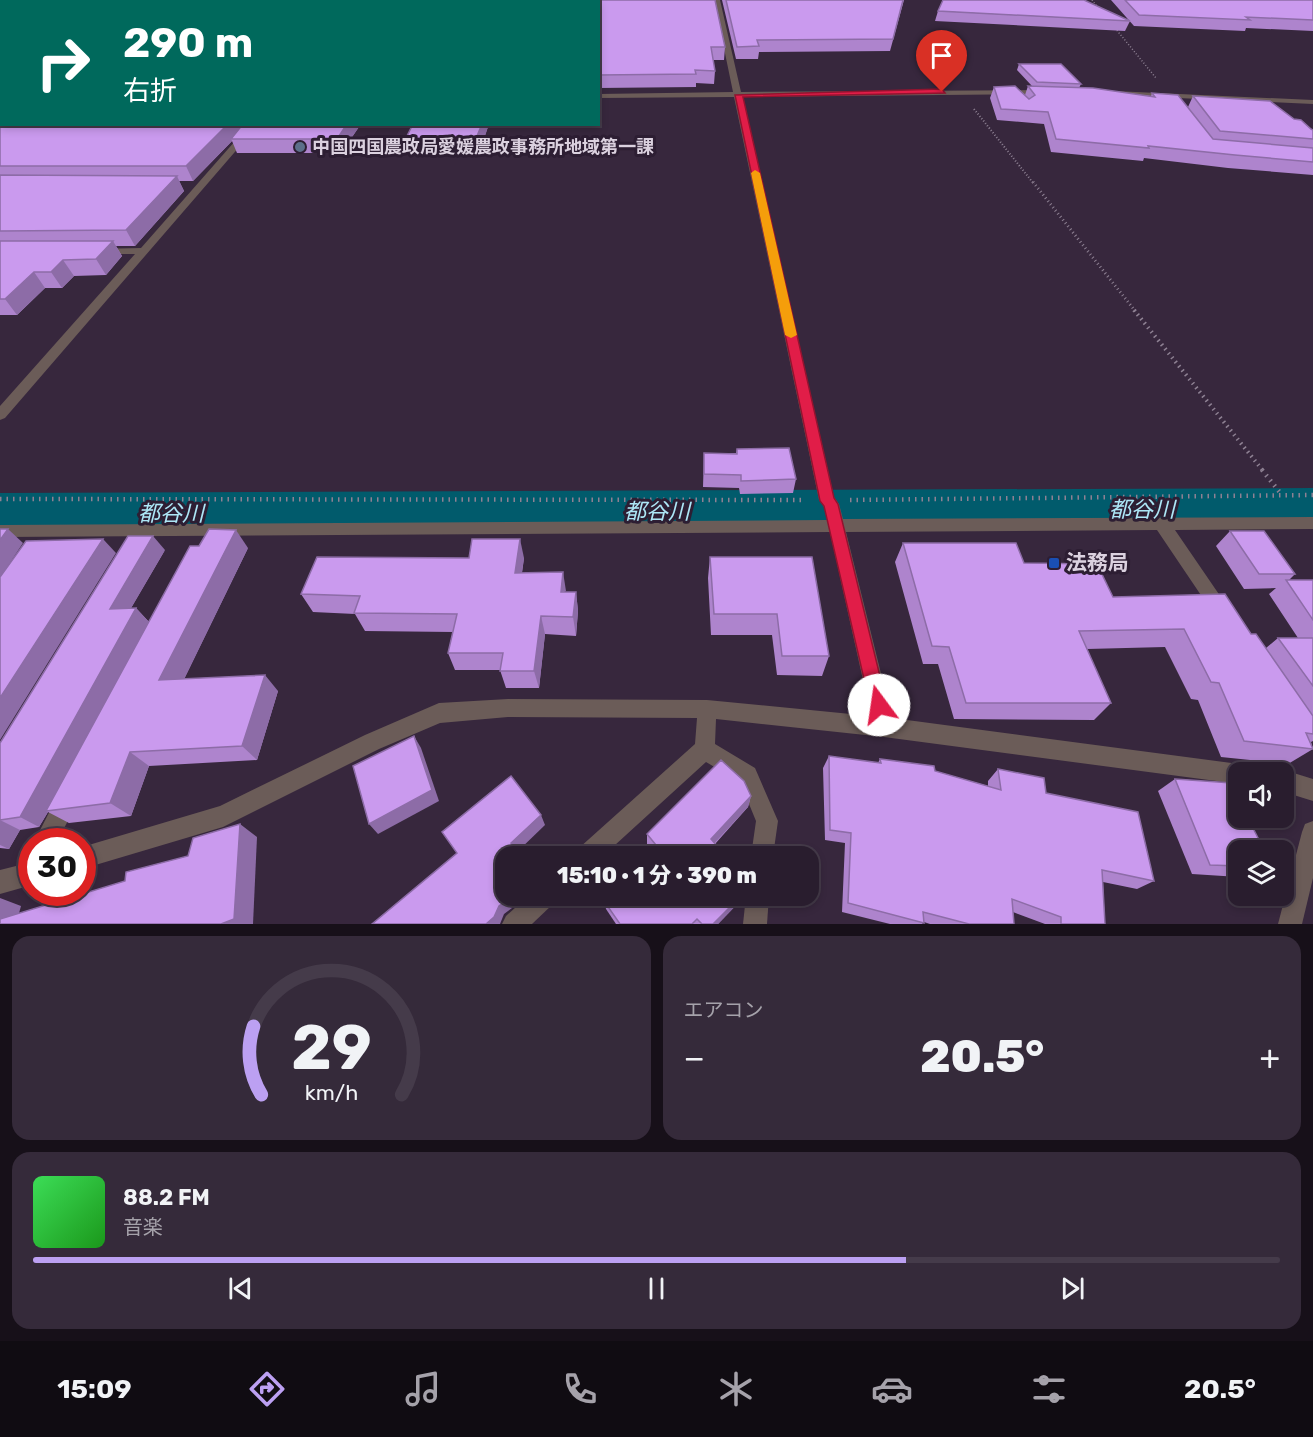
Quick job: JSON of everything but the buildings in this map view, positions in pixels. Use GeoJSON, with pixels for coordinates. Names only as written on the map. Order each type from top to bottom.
{"type":"FeatureCollection","features":[{"type":"Feature","properties":{"kind":"street"},"geometry":{"type":"LineString","coordinates":[[717,0],[831,512],[884,727]]}},
{"type":"Feature","properties":{"kind":"street"},"geometry":{"type":"LineString","coordinates":[[1012,92],[1026,106]]}},
{"type":"Feature","properties":{"kind":"street"},"geometry":{"type":"LineString","coordinates":[[600,96],[1050,92]]}},
{"type":"Feature","properties":{"kind":"street"},"geometry":{"type":"LineString","coordinates":[[1102,93],[1313,102]]}},
{"type":"Feature","properties":{"kind":"street"},"geometry":{"type":"LineString","coordinates":[[1171,95],[1183,110]]}},
{"type":"Feature","properties":{"kind":"street"},"geometry":{"type":"LineString","coordinates":[[0,415],[144,251],[195,186],[253,126]]}},
{"type":"Feature","properties":{"kind":"street"},"geometry":{"type":"LineString","coordinates":[[89,251],[144,251]]}},
{"type":"Feature","properties":{"kind":"street"},"geometry":{"type":"LineString","coordinates":[[0,531],[209,530],[831,512],[1162,524],[1313,523]]}},
{"type":"Feature","properties":{"kind":"street"},"geometry":{"type":"LineString","coordinates":[[1162,524],[1228,622]]}},
{"type":"Feature","properties":{"kind":"street"},"geometry":{"type":"LineString","coordinates":[[198,551],[209,530]]}},
{"type":"Feature","properties":{"kind":"street"},"geometry":{"type":"LineString","coordinates":[[32,550],[45,531]]}},
{"type":"Feature","properties":{"kind":"street"},"geometry":{"type":"LineString","coordinates":[[127,551],[140,531]]}},
{"type":"Feature","properties":{"kind":"street"},"geometry":{"type":"LineString","coordinates":[[96,854],[224,816],[372,742],[439,713],[508,708],[707,710],[884,727],[1228,773]]}},
{"type":"Feature","properties":{"kind":"street"},"geometry":{"type":"LineString","coordinates":[[599,846],[705,749],[707,710]]}},
{"type":"Feature","properties":{"kind":"street"},"geometry":{"type":"LineString","coordinates":[[705,749],[748,775],[766,821],[763,846]]}},
{"type":"Feature","properties":{"kind":"street"},"geometry":{"type":"LineString","coordinates":[[52,828],[78,779]]}},
{"type":"Feature","properties":{"kind":"street"},"geometry":{"type":"LineString","coordinates":[[1294,784],[1313,790]]}},
{"type":"Feature","properties":{"kind":"street"},"geometry":{"type":"LineString","coordinates":[[1290,924],[1313,832]]}},
{"type":"Feature","properties":{"kind":"street"},"geometry":{"type":"LineString","coordinates":[[0,882],[18,876]]}},
{"type":"Feature","properties":{"kind":"street"},"geometry":{"type":"LineString","coordinates":[[514,924],[534,906]]}},
{"type":"Feature","properties":{"kind":"street"},"geometry":{"type":"LineString","coordinates":[[754,924],[757,906]]}},
{"type":"Feature","properties":{"kind":"path"},"geometry":{"type":"LineString","coordinates":[[1092,0],[1099,9]]}},
{"type":"Feature","properties":{"kind":"path"},"geometry":{"type":"LineString","coordinates":[[1113,26],[1171,95]]}},
{"type":"Feature","properties":{"kind":"path"},"geometry":{"type":"LineString","coordinates":[[961,92],[1282,496]]}},
{"type":"Feature","properties":{"kind":"path"},"geometry":{"type":"LineString","coordinates":[[0,499],[831,512],[1313,495]]}},
{"type":"Feature","properties":{"kind":"waterway","name":"都谷川"},"geometry":{"type":"LineString","coordinates":[[0,514],[1313,508]]}},
{"type":"Feature","properties":{"kind":"slow traffic"},"geometry":{"type":"LineString","coordinates":[[755,173],[791,335]]}},
{"type":"Feature","properties":{"kind":"place","name":"中国四国農政局愛媛農政事務所地域第一課"},"geometry":{"type":"Point","coordinates":[300,147]}},
{"type":"Feature","properties":{"kind":"place","name":"法務局"},"geometry":{"type":"Point","coordinates":[1054,563]}},
{"type":"Feature","properties":{"kind":"route"},"geometry":{"type":"LineString","coordinates":[[879,705],[831,504],[827,501],[738,95],[886,91],[942,92]]}}]}
